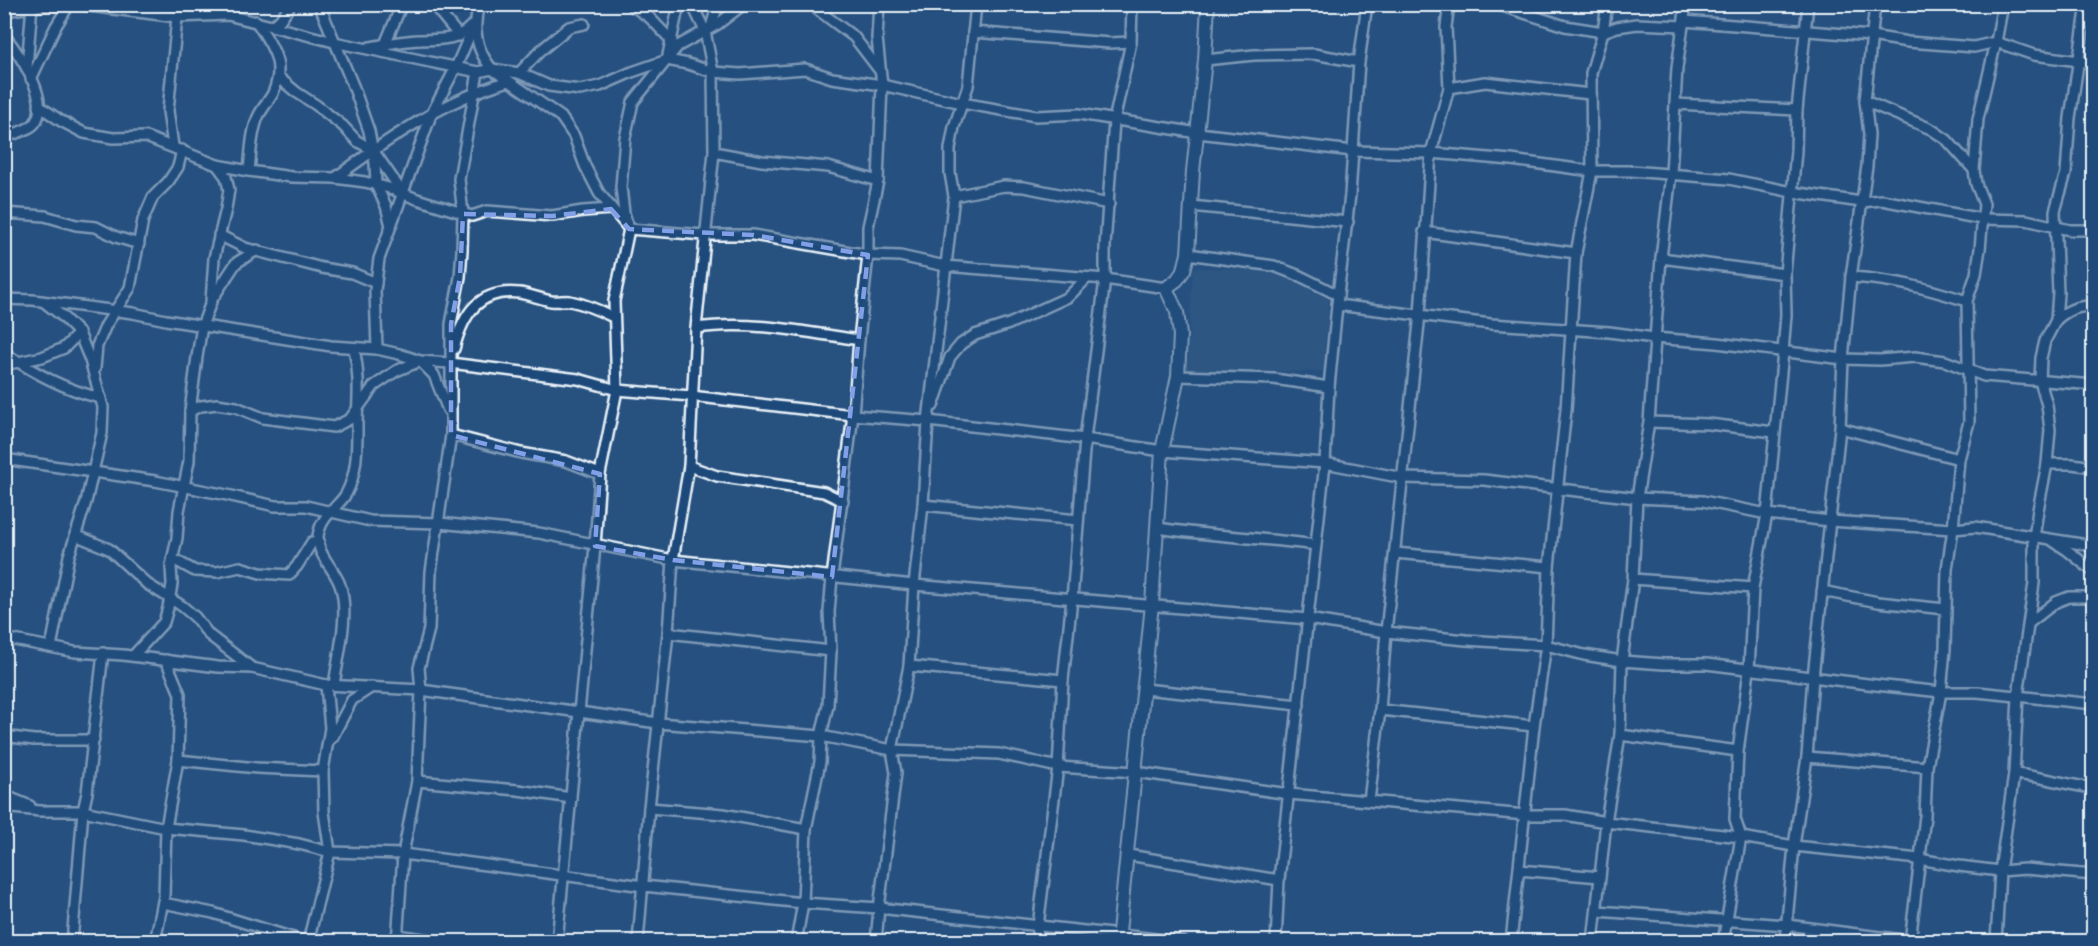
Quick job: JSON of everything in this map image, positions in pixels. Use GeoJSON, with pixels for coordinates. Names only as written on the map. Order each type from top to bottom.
{"type":"FeatureCollection","features":[{"type":"Feature","properties":{"kind":"street"},"geometry":{"type":"LineString","coordinates":[[164,4],[164,15]]}},
{"type":"Feature","properties":{"kind":"street"},"geometry":{"type":"LineString","coordinates":[[228,15],[229,4]]}},
{"type":"Feature","properties":{"kind":"street"},"geometry":{"type":"LineString","coordinates":[[272,25],[280,20],[291,4]]}},
{"type":"Feature","properties":{"kind":"street"},"geometry":{"type":"LineString","coordinates":[[319,4],[369,131],[376,185],[386,206],[391,226]]}},
{"type":"Feature","properties":{"kind":"street"},"geometry":{"type":"LineString","coordinates":[[385,44],[402,4]]}},
{"type":"Feature","properties":{"kind":"street"},"geometry":{"type":"LineString","coordinates":[[433,4],[459,36]]}},
{"type":"Feature","properties":{"kind":"street"},"geometry":{"type":"LineString","coordinates":[[377,349],[376,283],[379,259],[431,115],[456,67],[475,23],[479,4]]}},
{"type":"Feature","properties":{"kind":"street"},"geometry":{"type":"LineString","coordinates":[[630,4],[650,18],[672,41]]}},
{"type":"Feature","properties":{"kind":"street"},"geometry":{"type":"LineString","coordinates":[[667,60],[680,4]]}},
{"type":"Feature","properties":{"kind":"street"},"geometry":{"type":"LineString","coordinates":[[638,942],[673,561],[689,466],[696,328],[714,152],[713,72],[708,29],[692,4]]}},
{"type":"Feature","properties":{"kind":"street"},"geometry":{"type":"LineString","coordinates":[[708,29],[718,4]]}},
{"type":"Feature","properties":{"kind":"street"},"geometry":{"type":"LineString","coordinates":[[556,942],[596,546],[600,474],[616,390],[614,301],[629,228],[624,213],[621,187],[627,129],[633,102],[678,46],[744,4]]}},
{"type":"Feature","properties":{"kind":"street"},"geometry":{"type":"LineString","coordinates":[[807,4],[816,7],[854,37],[880,71]]}},
{"type":"Feature","properties":{"kind":"street"},"geometry":{"type":"LineString","coordinates":[[796,942],[803,903],[806,829],[820,762],[821,736],[828,705],[831,651],[829,612],[832,577],[853,415],[868,255],[868,228],[878,181],[882,85],[877,38],[879,4]]}},
{"type":"Feature","properties":{"kind":"street"},"geometry":{"type":"LineString","coordinates":[[876,942],[896,773],[892,750],[909,666],[928,421],[954,196],[950,173],[950,149],[954,127],[968,86],[976,4]]}},
{"type":"Feature","properties":{"kind":"street"},"geometry":{"type":"LineString","coordinates":[[1036,942],[1058,767],[1063,680],[1085,439],[1105,279],[1105,246],[1114,121],[1131,42],[1132,4]]}},
{"type":"Feature","properties":{"kind":"street"},"geometry":{"type":"LineString","coordinates":[[475,23],[477,47],[484,59],[492,69],[561,117],[574,136],[585,166],[599,193],[629,228],[704,235],[753,235],[868,255],[900,256],[945,266],[1105,279],[1166,288],[1177,280],[1184,270],[1188,254],[1208,4]]}},
{"type":"Feature","properties":{"kind":"street"},"geometry":{"type":"LineString","coordinates":[[1276,942],[1279,880],[1325,463],[1329,387],[1337,300],[1348,222],[1359,62],[1367,4]]}},
{"type":"Feature","properties":{"kind":"street"},"geometry":{"type":"LineString","coordinates":[[1369,801],[1420,314],[1431,153],[1449,88],[1446,27],[1450,4],[1463,4]]}},
{"type":"Feature","properties":{"kind":"street"},"geometry":{"type":"LineString","coordinates":[[1496,4],[1565,26],[1603,32],[1637,24],[1806,30],[1974,47],[1996,42],[2034,55],[2094,63]]}},
{"type":"Feature","properties":{"kind":"street"},"geometry":{"type":"LineString","coordinates":[[1511,942],[1534,726],[1546,645],[1549,567],[1576,253],[1592,171],[1591,73],[1603,32],[1607,4]]}},
{"type":"Feature","properties":{"kind":"street"},"geometry":{"type":"LineString","coordinates":[[1593,942],[1606,822],[1620,735],[1622,661],[1633,579],[1637,498],[1649,422],[1661,258],[1671,174],[1678,58],[1686,4]]}},
{"type":"Feature","properties":{"kind":"street"},"geometry":{"type":"LineString","coordinates":[[1723,942],[1741,837],[1735,819],[1738,751],[1749,671],[1754,588],[1767,514],[1783,352],[1786,315],[1785,274],[1796,151],[1797,110],[1808,4]]}},
{"type":"Feature","properties":{"kind":"street"},"geometry":{"type":"LineString","coordinates":[[1785,942],[1794,846],[1807,757],[1813,676],[1840,428],[1843,359],[1851,277],[1868,166],[1869,134],[1866,101],[1875,4]]}},
{"type":"Feature","properties":{"kind":"street"},"geometry":{"type":"LineString","coordinates":[[1597,911],[1786,925],[1913,941],[1919,859],[1925,816],[1927,767],[1941,692],[1945,649],[1947,568],[1959,459],[1969,422],[1967,301],[1980,249],[1984,204],[1976,184],[1974,170],[1978,119],[2003,4]]}},
{"type":"Feature","properties":{"kind":"street"},"geometry":{"type":"LineString","coordinates":[[2056,320],[2058,292],[2055,211],[2066,173],[2070,118],[2087,4]]}},
{"type":"Feature","properties":{"kind":"street"},"geometry":{"type":"LineString","coordinates":[[31,79],[69,5]]}},
{"type":"Feature","properties":{"kind":"street"},"geometry":{"type":"LineString","coordinates":[[4,11],[32,6],[69,5],[177,17],[228,15],[334,42],[478,72],[492,69],[519,73],[549,86],[580,90],[600,86],[667,60],[713,72],[740,74],[805,69],[831,78],[882,85],[962,103],[1036,116],[1079,114],[1198,133],[1353,151],[1431,153],[1511,160],[1592,171],[1631,171],[1729,179],[1792,192],[1861,202],[1882,200],[1982,219],[2026,220],[2070,230],[2094,230]]}},
{"type":"Feature","properties":{"kind":"street"},"geometry":{"type":"LineString","coordinates":[[27,69],[32,6]]}},
{"type":"Feature","properties":{"kind":"street"},"geometry":{"type":"LineString","coordinates":[[94,375],[97,346],[130,288],[146,212],[153,197],[168,182],[178,167],[177,148],[168,111],[177,17]]}},
{"type":"Feature","properties":{"kind":"street"},"geometry":{"type":"LineString","coordinates":[[249,171],[253,132],[278,77],[277,56],[256,21]]}},
{"type":"Feature","properties":{"kind":"street"},"geometry":{"type":"LineString","coordinates":[[365,48],[385,44],[442,40],[464,34],[475,23]]}},
{"type":"Feature","properties":{"kind":"street"},"geometry":{"type":"LineString","coordinates":[[519,73],[563,32],[570,27],[584,24]]}},
{"type":"Feature","properties":{"kind":"street"},"geometry":{"type":"LineString","coordinates":[[973,32],[1110,43],[1131,42]]}},
{"type":"Feature","properties":{"kind":"street"},"geometry":{"type":"LineString","coordinates":[[4,34],[27,69],[39,106],[34,124],[5,137]]}},
{"type":"Feature","properties":{"kind":"street"},"geometry":{"type":"LineString","coordinates":[[1205,60],[1254,55],[1314,54],[1359,62]]}},
{"type":"Feature","properties":{"kind":"street"},"geometry":{"type":"LineString","coordinates":[[444,942],[397,938],[403,854],[417,781],[421,690],[419,668],[429,629],[431,572],[451,435],[451,324],[460,277],[463,214],[459,179],[478,72]]}},
{"type":"Feature","properties":{"kind":"street"},"geometry":{"type":"LineString","coordinates":[[278,77],[343,126],[357,141],[373,150],[402,193]]}},
{"type":"Feature","properties":{"kind":"street"},"geometry":{"type":"LineString","coordinates":[[335,178],[373,150],[431,115],[475,93],[509,81]]}},
{"type":"Feature","properties":{"kind":"street"},"geometry":{"type":"LineString","coordinates":[[1449,88],[1485,82],[1590,94]]}},
{"type":"Feature","properties":{"kind":"street"},"geometry":{"type":"LineString","coordinates":[[1866,101],[1931,129],[1947,140],[1974,170]]}},
{"type":"Feature","properties":{"kind":"street"},"geometry":{"type":"LineString","coordinates":[[1675,104],[1797,110]]}},
{"type":"Feature","properties":{"kind":"street"},"geometry":{"type":"LineString","coordinates":[[39,106],[84,133],[113,138],[146,137],[217,165],[249,171],[292,177],[335,178],[376,185],[472,216],[487,211],[552,216],[611,209]]}},
{"type":"Feature","properties":{"kind":"street"},"geometry":{"type":"LineString","coordinates":[[714,152],[762,161],[828,167],[878,181]]}},
{"type":"Feature","properties":{"kind":"street"},"geometry":{"type":"LineString","coordinates":[[211,302],[214,258],[229,190],[226,177],[217,165]]}},
{"type":"Feature","properties":{"kind":"street"},"geometry":{"type":"LineString","coordinates":[[954,196],[1004,186],[1024,187],[1109,204]]}},
{"type":"Feature","properties":{"kind":"street"},"geometry":{"type":"LineString","coordinates":[[1191,206],[1348,222]]}},
{"type":"Feature","properties":{"kind":"street"},"geometry":{"type":"LineString","coordinates":[[4,213],[45,216],[76,225],[96,227],[116,237],[139,244]]}},
{"type":"Feature","properties":{"kind":"street"},"geometry":{"type":"LineString","coordinates":[[1424,232],[1576,253]]}},
{"type":"Feature","properties":{"kind":"street"},"geometry":{"type":"LineString","coordinates":[[219,235],[229,242],[322,268],[352,273],[376,283]]}},
{"type":"Feature","properties":{"kind":"street"},"geometry":{"type":"LineString","coordinates":[[133,656],[164,622],[170,597],[182,486],[189,461],[190,411],[202,326],[211,302],[236,263],[257,250]]}},
{"type":"Feature","properties":{"kind":"street"},"geometry":{"type":"LineString","coordinates":[[1188,254],[1274,266],[1300,276],[1337,300],[1420,314],[1491,324],[1610,332],[1717,343],[1843,359],[1880,360],[1915,357],[1945,361],[1984,376],[2094,385]]}},
{"type":"Feature","properties":{"kind":"street"},"geometry":{"type":"LineString","coordinates":[[1661,258],[1785,274]]}},
{"type":"Feature","properties":{"kind":"street"},"geometry":{"type":"LineString","coordinates":[[1851,277],[1888,279],[1967,301]]}},
{"type":"Feature","properties":{"kind":"street"},"geometry":{"type":"LineString","coordinates":[[928,421],[950,357],[962,344],[975,335],[1030,315],[1068,297],[1087,278]]}},
{"type":"Feature","properties":{"kind":"street"},"geometry":{"type":"LineString","coordinates":[[1119,938],[1152,604],[1162,451],[1178,376],[1180,335],[1177,312],[1166,288]]}},
{"type":"Feature","properties":{"kind":"street"},"geometry":{"type":"LineString","coordinates":[[450,363],[467,313],[482,299],[499,294],[519,293],[554,302],[568,301],[593,307],[613,317]]}},
{"type":"Feature","properties":{"kind":"street"},"geometry":{"type":"LineString","coordinates":[[4,299],[42,301],[354,349],[377,349],[420,362],[450,363],[578,379],[616,390],[928,421],[1085,439],[1162,451],[1325,463],[1403,478],[1484,480],[1637,498],[1703,501],[1767,514],[1830,521],[1953,529],[1975,527],[2094,546]]}},
{"type":"Feature","properties":{"kind":"street"},"geometry":{"type":"LineString","coordinates":[[42,301],[79,333],[104,407],[102,433],[86,502],[64,579],[51,647]]}},
{"type":"Feature","properties":{"kind":"street"},"geometry":{"type":"LineString","coordinates":[[1995,942],[2000,871],[2014,774],[2018,696],[2034,584],[2034,538],[2047,464],[2050,430],[2047,405],[2040,381],[2041,358],[2045,341],[2056,320],[2078,306],[2094,306]]}},
{"type":"Feature","properties":{"kind":"street"},"geometry":{"type":"LineString","coordinates":[[696,328],[718,325],[742,326],[859,340]]}},
{"type":"Feature","properties":{"kind":"street"},"geometry":{"type":"LineString","coordinates":[[4,365],[42,357],[64,348],[79,333]]}},
{"type":"Feature","properties":{"kind":"street"},"geometry":{"type":"LineString","coordinates":[[163,903],[213,913],[307,942],[330,852],[324,812],[323,771],[330,728],[330,685],[345,600],[339,582],[319,548],[319,531],[328,513],[345,494],[355,468],[359,405],[354,349]]}},
{"type":"Feature","properties":{"kind":"street"},"geometry":{"type":"LineString","coordinates":[[4,353],[77,392],[101,398]]}},
{"type":"Feature","properties":{"kind":"street"},"geometry":{"type":"LineString","coordinates":[[190,411],[201,406],[217,404],[236,407],[263,418],[334,427],[350,419],[375,386],[388,376],[420,362]]}},
{"type":"Feature","properties":{"kind":"street"},"geometry":{"type":"LineString","coordinates":[[420,362],[434,375],[451,418]]}},
{"type":"Feature","properties":{"kind":"street"},"geometry":{"type":"LineString","coordinates":[[1178,376],[1274,379],[1329,387]]}},
{"type":"Feature","properties":{"kind":"street"},"geometry":{"type":"LineString","coordinates":[[1649,422],[1709,423],[1774,432]]}},
{"type":"Feature","properties":{"kind":"street"},"geometry":{"type":"LineString","coordinates":[[1840,428],[1959,459]]}},
{"type":"Feature","properties":{"kind":"street"},"geometry":{"type":"LineString","coordinates":[[451,435],[521,453],[566,461],[600,474]]}},
{"type":"Feature","properties":{"kind":"street"},"geometry":{"type":"LineString","coordinates":[[4,459],[182,486],[275,506],[306,506],[369,521],[439,523],[539,533],[673,561],[914,585],[1308,619],[1386,632],[1546,645],[1584,655],[1622,661],[1706,664],[1749,671],[1813,676],[1941,692],[1977,692],[2094,704]]}},
{"type":"Feature","properties":{"kind":"street"},"geometry":{"type":"LineString","coordinates":[[2047,464],[2094,467]]}},
{"type":"Feature","properties":{"kind":"street"},"geometry":{"type":"LineString","coordinates":[[689,466],[717,476],[824,492],[843,501]]}},
{"type":"Feature","properties":{"kind":"street"},"geometry":{"type":"LineString","coordinates":[[923,505],[1078,520]]}},
{"type":"Feature","properties":{"kind":"street"},"geometry":{"type":"LineString","coordinates":[[1157,528],[1201,535],[1254,537],[1316,545]]}},
{"type":"Feature","properties":{"kind":"street"},"geometry":{"type":"LineString","coordinates":[[75,536],[110,549],[147,584],[170,597],[195,617],[209,635],[252,668]]}},
{"type":"Feature","properties":{"kind":"street"},"geometry":{"type":"LineString","coordinates":[[2049,539],[2094,572]]}},
{"type":"Feature","properties":{"kind":"street"},"geometry":{"type":"LineString","coordinates":[[173,559],[195,571],[217,572],[240,567],[260,573],[289,575],[312,542],[319,541]]}},
{"type":"Feature","properties":{"kind":"street"},"geometry":{"type":"LineString","coordinates":[[1395,553],[1549,567]]}},
{"type":"Feature","properties":{"kind":"street"},"geometry":{"type":"LineString","coordinates":[[1633,579],[1754,588]]}},
{"type":"Feature","properties":{"kind":"street"},"geometry":{"type":"LineString","coordinates":[[1822,591],[1878,602],[1945,609]]}},
{"type":"Feature","properties":{"kind":"street"},"geometry":{"type":"LineString","coordinates":[[2029,623],[2055,602],[2069,597],[2094,597]]}},
{"type":"Feature","properties":{"kind":"street"},"geometry":{"type":"LineString","coordinates":[[668,633],[831,651]]}},
{"type":"Feature","properties":{"kind":"street"},"geometry":{"type":"LineString","coordinates":[[4,638],[75,652],[133,656],[218,667],[252,668],[330,685],[421,690],[658,723],[821,736],[892,750],[999,754],[1058,767],[1136,772],[1288,794],[1526,815],[1565,815],[2000,871],[2025,869],[2094,874]]}},
{"type":"Feature","properties":{"kind":"street"},"geometry":{"type":"LineString","coordinates":[[72,942],[82,812],[87,793],[94,740],[103,653]]}},
{"type":"Feature","properties":{"kind":"street"},"geometry":{"type":"LineString","coordinates":[[155,942],[163,903],[166,828],[178,760],[180,694],[166,660]]}},
{"type":"Feature","properties":{"kind":"street"},"geometry":{"type":"LineString","coordinates":[[909,666],[1063,680]]}},
{"type":"Feature","properties":{"kind":"street"},"geometry":{"type":"LineString","coordinates":[[326,750],[352,700],[372,687]]}},
{"type":"Feature","properties":{"kind":"street"},"geometry":{"type":"LineString","coordinates":[[1144,689],[1299,705]]}},
{"type":"Feature","properties":{"kind":"street"},"geometry":{"type":"LineString","coordinates":[[1380,710],[1534,726]]}},
{"type":"Feature","properties":{"kind":"street"},"geometry":{"type":"LineString","coordinates":[[1620,735],[1738,751]]}},
{"type":"Feature","properties":{"kind":"street"},"geometry":{"type":"LineString","coordinates":[[4,736],[34,740],[94,740]]}},
{"type":"Feature","properties":{"kind":"street"},"geometry":{"type":"LineString","coordinates":[[1807,757],[1927,767]]}},
{"type":"Feature","properties":{"kind":"street"},"geometry":{"type":"LineString","coordinates":[[178,760],[257,768],[323,771]]}},
{"type":"Feature","properties":{"kind":"street"},"geometry":{"type":"LineString","coordinates":[[2014,774],[2032,776],[2060,784],[2094,788]]}},
{"type":"Feature","properties":{"kind":"street"},"geometry":{"type":"LineString","coordinates":[[417,781],[518,790],[571,798]]}},
{"type":"Feature","properties":{"kind":"street"},"geometry":{"type":"LineString","coordinates":[[4,792],[13,799],[40,811]]}},
{"type":"Feature","properties":{"kind":"street"},"geometry":{"type":"LineString","coordinates":[[4,807],[82,812],[166,828],[244,835],[299,844],[330,852],[403,854],[803,903],[879,908],[1119,938],[1183,942]]}},
{"type":"Feature","properties":{"kind":"street"},"geometry":{"type":"LineString","coordinates":[[649,808],[723,814],[806,829]]}},
{"type":"Feature","properties":{"kind":"street"},"geometry":{"type":"LineString","coordinates":[[1128,855],[1279,880]]}},
{"type":"Feature","properties":{"kind":"street"},"geometry":{"type":"LineString","coordinates":[[1520,870],[1600,877]]}},
{"type":"Feature","properties":{"kind":"highlighted area"},"geometry":{"type":"Polygon","coordinates":[[[611,209],[629,229],[753,235],[868,255],[832,577],[673,560],[595,546],[600,474],[451,435],[451,324],[460,277],[463,214],[552,216],[611,209]]]}},
{"type":"Feature","properties":{"kind":"shaded area"},"geometry":{"type":"Polygon","coordinates":[[[1193,268],[1272,270],[1329,299],[1323,371],[1187,373],[1193,268]]]}}]}
